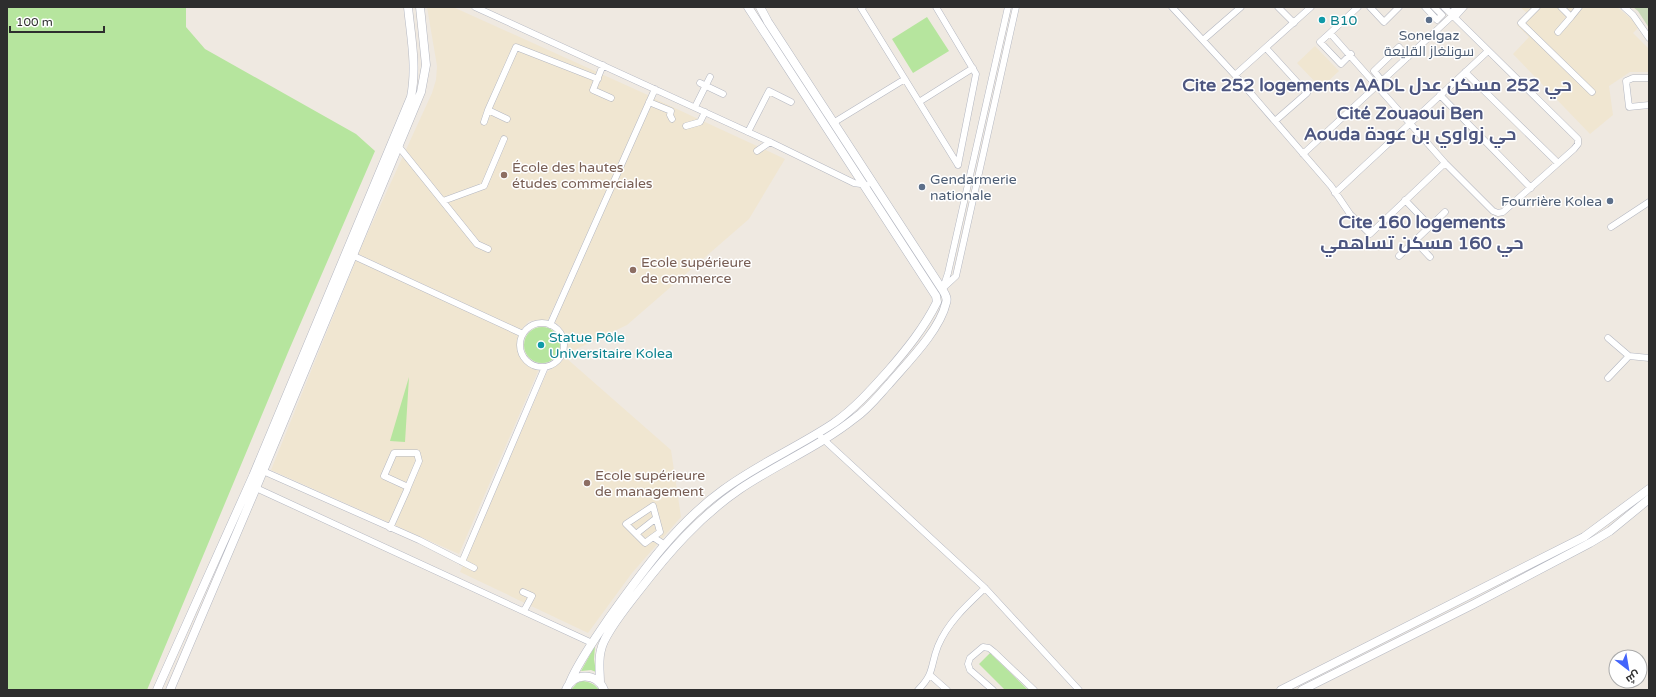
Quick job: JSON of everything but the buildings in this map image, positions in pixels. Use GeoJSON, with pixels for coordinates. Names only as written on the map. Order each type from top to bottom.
{"type":"FeatureCollection","features":[{"type":"Feature","properties":{"kind":"main road"},"geometry":{"type":"LineString","coordinates":[[158,690],[253,476],[411,97],[414,80],[414,61],[408,7]]}},
{"type":"Feature","properties":{"kind":"main road"},"geometry":{"type":"LineString","coordinates":[[170,690],[354,256],[421,92],[425,77],[426,65],[420,7]]}},
{"type":"Feature","properties":{"kind":"main road"},"geometry":{"type":"LineString","coordinates":[[567,687],[592,643],[623,599],[679,529],[722,491],[747,474],[817,433],[853,409],[869,394],[911,344],[932,312],[936,302],[936,296],[748,7]]}},
{"type":"Feature","properties":{"kind":"main road"},"geometry":{"type":"LineString","coordinates":[[602,686],[600,659],[603,643],[632,600],[664,557],[685,535],[715,508],[739,490],[856,418],[867,408],[907,363],[935,328],[946,303],[947,297],[942,289],[873,185],[768,22],[760,7]]}},
{"type":"Feature","properties":{"kind":"main road"},"geometry":{"type":"LineString","coordinates":[[936,296],[942,289]]}},
{"type":"Feature","properties":{"kind":"main road"},"geometry":{"type":"LineString","coordinates":[[1281,690],[1584,537],[1649,489]]}},
{"type":"Feature","properties":{"kind":"main road"},"geometry":{"type":"LineString","coordinates":[[1302,690],[1482,600],[1590,543],[1610,531],[1649,499]]}},
{"type":"Feature","properties":{"kind":"main road"},"geometry":{"type":"LineString","coordinates":[[567,687],[576,678],[582,676],[595,679],[602,686]]}},
{"type":"Feature","properties":{"kind":"street"},"geometry":{"type":"LineString","coordinates":[[475,7],[695,107],[854,183],[873,185]]}},
{"type":"Feature","properties":{"kind":"street"},"geometry":{"type":"LineString","coordinates":[[862,7],[958,165],[976,74],[936,7]]}},
{"type":"Feature","properties":{"kind":"street"},"geometry":{"type":"LineString","coordinates":[[942,289],[948,273],[1008,7]]}},
{"type":"Feature","properties":{"kind":"street"},"geometry":{"type":"LineString","coordinates":[[942,289],[956,276],[1016,7]]}},
{"type":"Feature","properties":{"kind":"street"},"geometry":{"type":"LineString","coordinates":[[1172,7],[1235,75],[1303,154],[1350,214],[1370,234],[1445,163]]}},
{"type":"Feature","properties":{"kind":"street"},"geometry":{"type":"LineString","coordinates":[[1203,40],[1241,7]]}},
{"type":"Feature","properties":{"kind":"street"},"geometry":{"type":"LineString","coordinates":[[1278,7],[1294,23]]}},
{"type":"Feature","properties":{"kind":"street"},"geometry":{"type":"LineString","coordinates":[[1235,75],[1311,7]]}},
{"type":"Feature","properties":{"kind":"street"},"geometry":{"type":"LineString","coordinates":[[1351,54],[1341,64],[1320,42],[1358,7]]}},
{"type":"Feature","properties":{"kind":"street"},"geometry":{"type":"LineString","coordinates":[[1370,7],[1384,22],[1399,7]]}},
{"type":"Feature","properties":{"kind":"street"},"geometry":{"type":"LineString","coordinates":[[1425,7],[1436,20],[1442,15],[1434,7]]}},
{"type":"Feature","properties":{"kind":"street"},"geometry":{"type":"LineString","coordinates":[[1330,33],[1380,83],[1410,123],[1445,163],[1493,211],[1498,213],[1503,212],[1578,144],[1578,139],[1444,7]]}},
{"type":"Feature","properties":{"kind":"street"},"geometry":{"type":"LineString","coordinates":[[1453,15],[1457,7]]}},
{"type":"Feature","properties":{"kind":"street"},"geometry":{"type":"LineString","coordinates":[[1303,154],[1453,15],[1464,7]]}},
{"type":"Feature","properties":{"kind":"street"},"geometry":{"type":"LineString","coordinates":[[1537,7],[1521,24],[1592,92]]}},
{"type":"Feature","properties":{"kind":"street"},"geometry":{"type":"LineString","coordinates":[[1561,7],[1571,17]]}},
{"type":"Feature","properties":{"kind":"street"},"geometry":{"type":"LineString","coordinates":[[1558,32],[1580,7]]}},
{"type":"Feature","properties":{"kind":"street"},"geometry":{"type":"LineString","coordinates":[[1624,7],[1633,15],[1649,38]]}},
{"type":"Feature","properties":{"kind":"street"},"geometry":{"type":"LineString","coordinates":[[484,122],[516,47],[598,79]]}},
{"type":"Feature","properties":{"kind":"street"},"geometry":{"type":"LineString","coordinates":[[1380,83],[1374,71],[1399,47],[1408,57]]}},
{"type":"Feature","properties":{"kind":"street"},"geometry":{"type":"LineString","coordinates":[[1266,48],[1307,93],[1275,121]]}},
{"type":"Feature","properties":{"kind":"street"},"geometry":{"type":"LineString","coordinates":[[1335,193],[1488,51]]}},
{"type":"Feature","properties":{"kind":"street"},"geometry":{"type":"LineString","coordinates":[[603,66],[593,90],[611,98]]}},
{"type":"Feature","properties":{"kind":"street"},"geometry":{"type":"LineString","coordinates":[[919,102],[973,68]]}},
{"type":"Feature","properties":{"kind":"street"},"geometry":{"type":"LineString","coordinates":[[1465,72],[1558,163]]}},
{"type":"Feature","properties":{"kind":"street"},"geometry":{"type":"LineString","coordinates":[[695,107],[702,85],[710,77]]}},
{"type":"Feature","properties":{"kind":"street"},"geometry":{"type":"LineString","coordinates":[[1649,78],[1633,78],[1626,82],[1630,108],[1649,105]]}},
{"type":"Feature","properties":{"kind":"street"},"geometry":{"type":"LineString","coordinates":[[833,123],[905,79]]}},
{"type":"Feature","properties":{"kind":"street"},"geometry":{"type":"LineString","coordinates":[[702,85],[723,94]]}},
{"type":"Feature","properties":{"kind":"street"},"geometry":{"type":"LineString","coordinates":[[550,325],[655,89]]}},
{"type":"Feature","properties":{"kind":"street"},"geometry":{"type":"LineString","coordinates":[[748,132],[768,91],[791,102]]}},
{"type":"Feature","properties":{"kind":"street"},"geometry":{"type":"LineString","coordinates":[[1440,95],[1531,188]]}},
{"type":"Feature","properties":{"kind":"street"},"geometry":{"type":"LineString","coordinates":[[649,102],[671,111],[670,115],[672,118]]}},
{"type":"Feature","properties":{"kind":"street"},"geometry":{"type":"LineString","coordinates":[[852,103],[856,110]]}},
{"type":"Feature","properties":{"kind":"street"},"geometry":{"type":"LineString","coordinates":[[488,110],[507,119]]}},
{"type":"Feature","properties":{"kind":"street"},"geometry":{"type":"LineString","coordinates":[[686,126],[700,122],[705,112]]}},
{"type":"Feature","properties":{"kind":"street"},"geometry":{"type":"LineString","coordinates":[[443,201],[484,186],[504,139]]}},
{"type":"Feature","properties":{"kind":"street"},"geometry":{"type":"LineString","coordinates":[[757,151],[770,142]]}},
{"type":"Feature","properties":{"kind":"street"},"geometry":{"type":"LineString","coordinates":[[399,147],[477,244],[488,249]]}},
{"type":"Feature","properties":{"kind":"street"},"geometry":{"type":"LineString","coordinates":[[1405,200],[1430,226]]}},
{"type":"Feature","properties":{"kind":"street"},"geometry":{"type":"LineString","coordinates":[[1611,227],[1649,202]]}},
{"type":"Feature","properties":{"kind":"street"},"geometry":{"type":"LineString","coordinates":[[1399,256],[1445,212]]}},
{"type":"Feature","properties":{"kind":"street"},"geometry":{"type":"LineString","coordinates":[[1415,241],[1430,257]]}},
{"type":"Feature","properties":{"kind":"street"},"geometry":{"type":"LineString","coordinates":[[354,256],[523,334]]}},
{"type":"Feature","properties":{"kind":"street"},"geometry":{"type":"LineString","coordinates":[[538,324],[550,325],[560,332],[564,344],[561,356],[551,365],[545,367],[533,365],[524,357],[520,346],[523,334],[532,326],[538,324]]}},
{"type":"Feature","properties":{"kind":"street"},"geometry":{"type":"LineString","coordinates":[[1608,338],[1629,356],[1649,358]]}},
{"type":"Feature","properties":{"kind":"street"},"geometry":{"type":"LineString","coordinates":[[1608,378],[1629,356]]}},
{"type":"Feature","properties":{"kind":"street"},"geometry":{"type":"LineString","coordinates":[[462,562],[545,367]]}},
{"type":"Feature","properties":{"kind":"street"},"geometry":{"type":"LineString","coordinates":[[817,433],[985,588],[1079,690]]}},
{"type":"Feature","properties":{"kind":"street"},"geometry":{"type":"LineString","coordinates":[[390,528],[420,461],[417,454],[394,453],[384,476],[408,487]]}},
{"type":"Feature","properties":{"kind":"street"},"geometry":{"type":"LineString","coordinates":[[262,471],[390,528],[474,568]]}},
{"type":"Feature","properties":{"kind":"street"},"geometry":{"type":"LineString","coordinates":[[253,476],[256,488],[592,643]]}},
{"type":"Feature","properties":{"kind":"street"},"geometry":{"type":"LineString","coordinates":[[653,506],[655,519],[660,532],[645,543],[626,524],[653,506]]}},
{"type":"Feature","properties":{"kind":"street"},"geometry":{"type":"LineString","coordinates":[[636,534],[655,519]]}},
{"type":"Feature","properties":{"kind":"street"},"geometry":{"type":"LineString","coordinates":[[653,537],[665,545]]}},
{"type":"Feature","properties":{"kind":"street"},"geometry":{"type":"LineString","coordinates":[[918,690],[930,675],[939,645],[951,624],[963,608],[985,588]]}},
{"type":"Feature","properties":{"kind":"street"},"geometry":{"type":"LineString","coordinates":[[523,592],[532,596],[524,611]]}},
{"type":"Feature","properties":{"kind":"street"},"geometry":{"type":"LineString","coordinates":[[993,690],[970,670],[968,666],[970,658],[983,647],[989,648],[994,652],[1034,690]]}},
{"type":"Feature","properties":{"kind":"street"},"geometry":{"type":"LineString","coordinates":[[930,675],[947,690]]}},
{"type":"Feature","properties":{"kind":"shaded area","name":"École des hautes études commerciales"},"geometry":{"type":"Polygon","coordinates":[[[427,7],[453,7],[650,96],[548,320],[529,321],[521,330],[358,254],[432,93],[436,80],[437,66],[427,7]]]}},
{"type":"Feature","properties":{"kind":"shaded area"},"geometry":{"type":"Polygon","coordinates":[[[1520,7],[1617,7],[1640,26],[1633,33],[1649,49],[1649,72],[1630,72],[1609,86],[1613,115],[1590,134],[1513,54],[1529,37],[1517,25],[1527,13],[1520,7]]]}},
{"type":"Feature","properties":{"kind":"shaded area"},"geometry":{"type":"Polygon","coordinates":[[[1315,46],[1339,71],[1321,88],[1297,63],[1315,46]]]}},
{"type":"Feature","properties":{"kind":"shaded area","name":"Ecole supérieure de commerce"},"geometry":{"type":"Polygon","coordinates":[[[653,98],[785,159],[749,219],[627,325],[566,354],[568,349],[566,336],[559,325],[554,322],[653,98]]]}},
{"type":"Feature","properties":{"kind":"shaded area"},"geometry":{"type":"Polygon","coordinates":[[[356,260],[519,335],[517,344],[520,357],[526,364],[539,369],[459,554],[271,470],[356,260]]]}},
{"type":"Feature","properties":{"kind":"shaded area","name":"Ecole supérieure de management"},"geometry":{"type":"Polygon","coordinates":[[[565,357],[671,450],[681,517],[632,573],[588,633],[460,572],[547,372],[561,362],[565,357]]]}},
{"type":"Feature","properties":{"kind":"green space"},"geometry":{"type":"Polygon","coordinates":[[[7,7],[186,7],[186,27],[205,49],[356,134],[375,151],[289,350],[147,690],[7,690],[7,7]]]}},
{"type":"Feature","properties":{"kind":"green space"},"geometry":{"type":"Polygon","coordinates":[[[1633,7],[1649,7],[1649,28],[1638,11],[1633,7]]]}},
{"type":"Feature","properties":{"kind":"green space"},"geometry":{"type":"Polygon","coordinates":[[[927,17],[949,51],[913,73],[892,39],[927,17]]]}},
{"type":"Feature","properties":{"kind":"green space"},"geometry":{"type":"Polygon","coordinates":[[[546,327],[555,332],[559,338],[559,352],[555,358],[546,363],[538,363],[529,358],[525,352],[524,341],[529,332],[535,328],[546,327]]]}},
{"type":"Feature","properties":{"kind":"green space"},"geometry":{"type":"Polygon","coordinates":[[[409,377],[405,442],[390,441],[409,377]]]}},
{"type":"Feature","properties":{"kind":"green space"},"geometry":{"type":"Polygon","coordinates":[[[595,646],[594,659],[596,672],[591,670],[581,671],[595,646]]]}},
{"type":"Feature","properties":{"kind":"green space"},"geometry":{"type":"Polygon","coordinates":[[[990,653],[1028,690],[1005,690],[979,664],[990,653]]]}},
{"type":"Feature","properties":{"kind":"green space"},"geometry":{"type":"Polygon","coordinates":[[[583,681],[596,686],[599,690],[571,690],[577,683],[583,681]]]}},
{"type":"Feature","properties":{"kind":"place","name":"B10"},"geometry":{"type":"Point","coordinates":[1322,20]}},
{"type":"Feature","properties":{"kind":"place","name":"Sonelgaz سونلغاز القليعة"},"geometry":{"type":"Point","coordinates":[1429,20]}},
{"type":"Feature","properties":{"kind":"place","name":"École des hautes études commerciales"},"geometry":{"type":"Point","coordinates":[504,175]}},
{"type":"Feature","properties":{"kind":"place","name":"Gendarmerie nationale"},"geometry":{"type":"Point","coordinates":[922,187]}},
{"type":"Feature","properties":{"kind":"place","name":"Fourrière Kolea"},"geometry":{"type":"Point","coordinates":[1610,201]}},
{"type":"Feature","properties":{"kind":"place","name":"Ecole supérieure de commerce"},"geometry":{"type":"Point","coordinates":[633,270]}},
{"type":"Feature","properties":{"kind":"place","name":"Statue Pôle Universitaire Kolea"},"geometry":{"type":"Point","coordinates":[541,345]}},
{"type":"Feature","properties":{"kind":"place","name":"Ecole supérieure de management"},"geometry":{"type":"Point","coordinates":[587,483]}},
{"type":"Feature","properties":{"kind":"district","name":"Cite 252 logements AADL حي 252 مسكن عدل"},"geometry":{"type":"Point","coordinates":[1377,85]}},
{"type":"Feature","properties":{"kind":"district","name":"Cité Zouaoui Ben Aouda حي زواوي بن عودة"},"geometry":{"type":"Point","coordinates":[1410,123]}},
{"type":"Feature","properties":{"kind":"district","name":"Cite 160 logements حي 160 مسكن تساهمي"},"geometry":{"type":"Point","coordinates":[1422,232]}}]}
